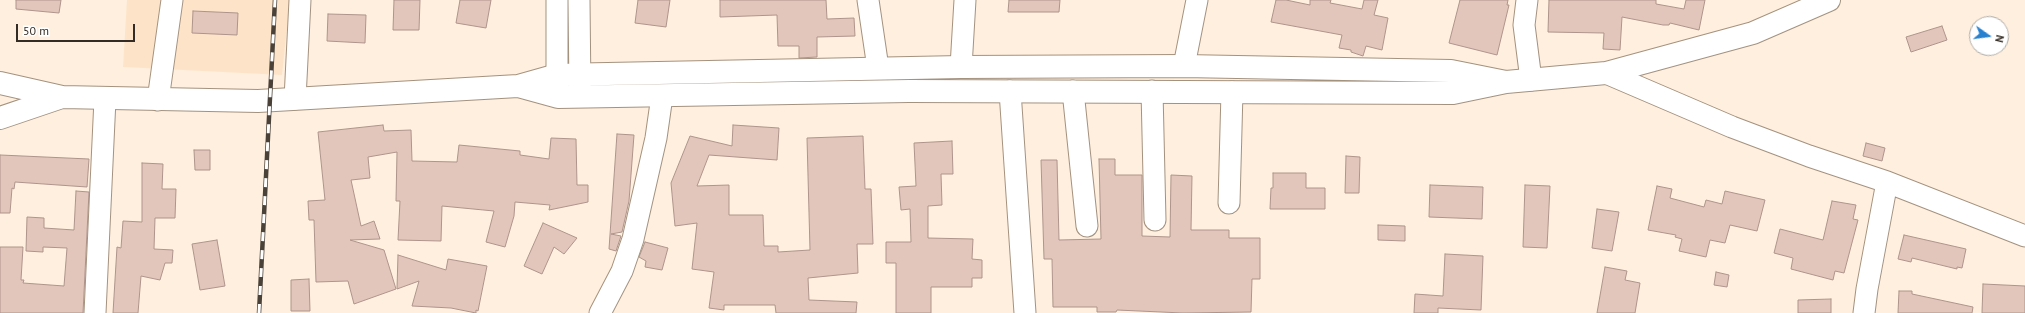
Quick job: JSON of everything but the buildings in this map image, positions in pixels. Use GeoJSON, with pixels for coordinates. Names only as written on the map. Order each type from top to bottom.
{"type":"FeatureCollection","features":[{"type":"Feature","properties":{"kind":"main road"},"geometry":{"type":"LineString","coordinates":[[518,86],[558,97],[1018,91],[1453,93],[1506,82],[1606,73],[1753,33],[1829,0]]}},
{"type":"Feature","properties":{"kind":"main road"},"geometry":{"type":"LineString","coordinates":[[0,83],[62,97],[258,101],[518,86],[557,75],[878,68],[1184,66],[1451,71],[1506,82]]}},
{"type":"Feature","properties":{"kind":"main road"},"geometry":{"type":"LineString","coordinates":[[1018,91],[1024,67]]}},
{"type":"Feature","properties":{"kind":"main road"},"geometry":{"type":"LineString","coordinates":[[854,69],[854,92]]}},
{"type":"Feature","properties":{"kind":"main road"},"geometry":{"type":"LineString","coordinates":[[0,118],[62,97]]}},
{"type":"Feature","properties":{"kind":"street"},"geometry":{"type":"LineString","coordinates":[[158,100],[172,0]]}},
{"type":"Feature","properties":{"kind":"street"},"geometry":{"type":"LineString","coordinates":[[295,99],[300,0]]}},
{"type":"Feature","properties":{"kind":"street"},"geometry":{"type":"LineString","coordinates":[[557,0],[558,97]]}},
{"type":"Feature","properties":{"kind":"street"},"geometry":{"type":"LineString","coordinates":[[579,0],[580,97]]}},
{"type":"Feature","properties":{"kind":"street"},"geometry":{"type":"LineString","coordinates":[[868,0],[878,68]]}},
{"type":"Feature","properties":{"kind":"street"},"geometry":{"type":"LineString","coordinates":[[961,67],[965,0]]}},
{"type":"Feature","properties":{"kind":"street"},"geometry":{"type":"LineString","coordinates":[[1184,66],[1197,0]]}},
{"type":"Feature","properties":{"kind":"street"},"geometry":{"type":"LineString","coordinates":[[1527,0],[1524,25],[1531,80]]}},
{"type":"Feature","properties":{"kind":"street"},"geometry":{"type":"LineString","coordinates":[[1606,73],[1732,127],[1809,156],[1887,182],[2025,236]]}},
{"type":"Feature","properties":{"kind":"street"},"geometry":{"type":"LineString","coordinates":[[1018,91],[1025,313]]}},
{"type":"Feature","properties":{"kind":"street"},"geometry":{"type":"LineString","coordinates":[[1073,91],[1087,226]]}},
{"type":"Feature","properties":{"kind":"street"},"geometry":{"type":"LineString","coordinates":[[1152,91],[1155,220]]}},
{"type":"Feature","properties":{"kind":"street"},"geometry":{"type":"LineString","coordinates":[[1229,203],[1232,92]]}},
{"type":"Feature","properties":{"kind":"street"},"geometry":{"type":"LineString","coordinates":[[600,313],[622,271],[633,239],[656,138],[662,96]]}},
{"type":"Feature","properties":{"kind":"street"},"geometry":{"type":"LineString","coordinates":[[95,313],[105,99]]}},
{"type":"Feature","properties":{"kind":"street"},"geometry":{"type":"LineString","coordinates":[[1864,313],[1887,182]]}},
{"type":"Feature","properties":{"kind":"shaded area"},"geometry":{"type":"Polygon","coordinates":[[[127,0],[290,0],[282,75],[123,67],[127,0]]]}},
{"type":"Feature","properties":{"kind":"railway"},"geometry":{"type":"LineString","coordinates":[[259,313],[275,0]]}}]}
